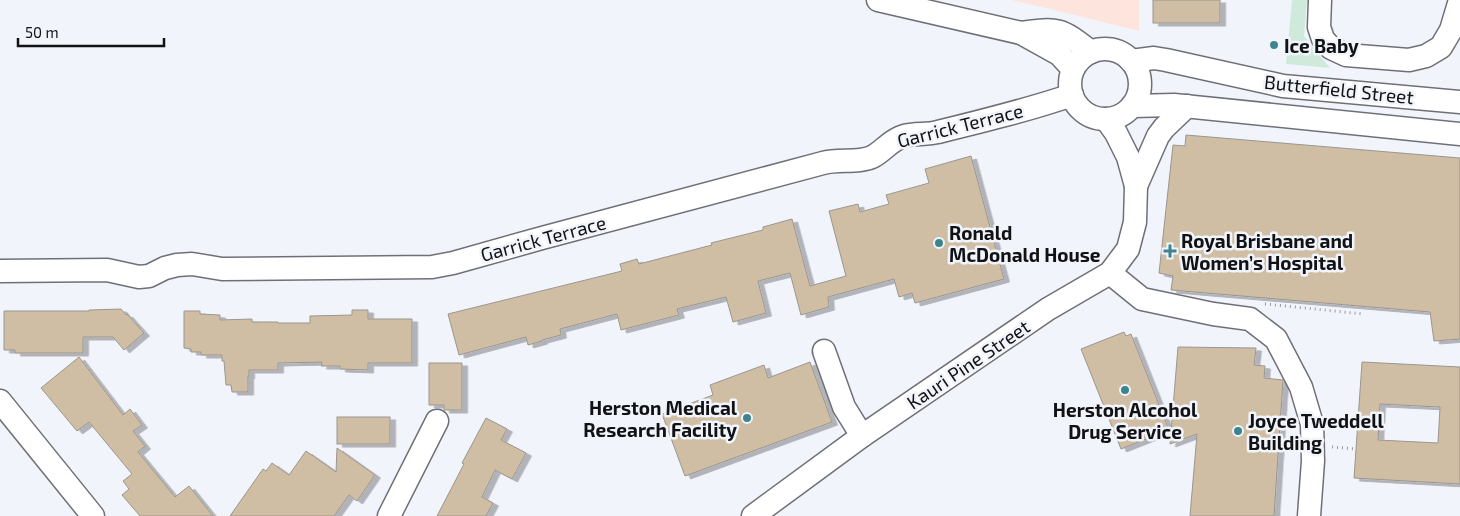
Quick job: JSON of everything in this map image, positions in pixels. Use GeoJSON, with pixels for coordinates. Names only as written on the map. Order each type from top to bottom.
{"type":"FeatureCollection","features":[{"type":"Feature","properties":{"kind":"street"},"geometry":{"type":"LineString","coordinates":[[878,0],[1021,33],[1056,52],[1073,69]]}},
{"type":"Feature","properties":{"kind":"street"},"geometry":{"type":"LineString","coordinates":[[1320,0],[1319,27],[1323,39],[1331,48],[1346,55],[1409,60],[1426,56],[1441,47],[1451,30],[1460,0]]}},
{"type":"Feature","properties":{"kind":"street"},"geometry":{"type":"LineString","coordinates":[[1021,33],[1050,29],[1060,31],[1090,52]]}},
{"type":"Feature","properties":{"kind":"street"},"geometry":{"type":"LineString","coordinates":[[1112,50],[1119,52],[1131,61],[1140,83],[1139,91],[1132,106],[1125,113],[1106,119],[1088,115],[1075,103],[1070,82],[1073,69],[1090,52],[1112,50]]}},
{"type":"Feature","properties":{"kind":"street","name":"Butterfield Street"},"geometry":{"type":"LineString","coordinates":[[1131,61],[1154,58],[1274,84],[1460,102]]}},
{"type":"Feature","properties":{"kind":"street"},"geometry":{"type":"LineString","coordinates":[[1251,112],[1274,84]]}},
{"type":"Feature","properties":{"kind":"street","name":"Garrick Terrace"},"geometry":{"type":"LineString","coordinates":[[0,271],[107,270],[135,277],[181,264],[222,269],[432,267],[453,263],[823,163],[839,160],[864,160],[879,153],[897,139],[937,132],[1072,95]]}},
{"type":"Feature","properties":{"kind":"street","name":"Butterfield Street"},"geometry":{"type":"LineString","coordinates":[[1132,106],[1168,104],[1460,134]]}},
{"type":"Feature","properties":{"kind":"street"},"geometry":{"type":"LineString","coordinates":[[1136,186],[1158,136],[1187,106]]}},
{"type":"Feature","properties":{"kind":"street"},"geometry":{"type":"LineString","coordinates":[[1106,119],[1128,157],[1136,186]]}},
{"type":"Feature","properties":{"kind":"street","name":"Kauri Pine Street"},"geometry":{"type":"LineString","coordinates":[[753,516],[862,436],[1048,309],[1110,273],[1128,249],[1135,222],[1136,186]]}},
{"type":"Feature","properties":{"kind":"street"},"geometry":{"type":"LineString","coordinates":[[1110,273],[1142,299],[1213,314],[1250,319],[1276,339],[1301,386],[1312,424],[1313,461],[1310,516]]}},
{"type":"Feature","properties":{"kind":"street"},"geometry":{"type":"LineString","coordinates":[[824,351],[844,406],[862,436]]}},
{"type":"Feature","properties":{"kind":"street"},"geometry":{"type":"LineString","coordinates":[[0,401],[93,516]]}},
{"type":"Feature","properties":{"kind":"street"},"geometry":{"type":"LineString","coordinates":[[389,516],[437,421]]}},
{"type":"Feature","properties":{"kind":"shaded area"},"geometry":{"type":"Polygon","coordinates":[[[1012,0],[1139,0],[1139,31],[1054,10],[1012,0]]]}},
{"type":"Feature","properties":{"kind":"green space"},"geometry":{"type":"Polygon","coordinates":[[[1292,0],[1307,0],[1304,36],[1330,68],[1286,64],[1292,0]]]}},
{"type":"Feature","properties":{"kind":"building"},"geometry":{"type":"Polygon","coordinates":[[[1153,0],[1220,0],[1220,23],[1153,23],[1153,0]]]}},
{"type":"Feature","properties":{"kind":"building"},"geometry":{"type":"Polygon","coordinates":[[[1186,135],[1460,158],[1460,339],[1434,341],[1430,312],[1171,290],[1173,276],[1159,273],[1173,145],[1185,146],[1186,135]]]}},
{"type":"Feature","properties":{"kind":"building"},"geometry":{"type":"Polygon","coordinates":[[[971,156],[1004,279],[915,303],[912,293],[899,297],[894,279],[828,297],[829,307],[801,315],[790,273],[758,281],[766,313],[733,322],[726,297],[677,309],[679,315],[621,330],[617,314],[560,329],[561,335],[528,345],[526,337],[459,355],[448,314],[622,271],[620,264],[637,259],[639,264],[712,245],[711,243],[763,230],[763,227],[792,219],[810,286],[846,276],[829,211],[858,204],[860,212],[889,204],[886,195],[929,183],[925,169],[971,156]]]}},
{"type":"Feature","properties":{"kind":"building"},"geometry":{"type":"Polygon","coordinates":[[[121,309],[144,333],[124,350],[113,337],[83,337],[83,353],[15,353],[15,350],[4,350],[4,311],[121,309]]]}},
{"type":"Feature","properties":{"kind":"building"},"geometry":{"type":"Polygon","coordinates":[[[352,310],[368,310],[368,319],[412,319],[412,363],[368,363],[368,370],[340,369],[340,366],[321,366],[322,362],[278,363],[278,370],[249,370],[248,392],[232,392],[231,385],[226,385],[222,355],[201,355],[201,352],[191,352],[191,349],[184,348],[184,311],[200,311],[200,314],[220,315],[220,320],[252,319],[252,322],[310,323],[310,316],[352,315],[352,310]]]}},
{"type":"Feature","properties":{"kind":"building","name":"Herston Alcohol Drug Service"},"geometry":{"type":"Polygon","coordinates":[[[1124,332],[1126,336],[1131,334],[1169,430],[1121,449],[1081,349],[1124,332]]]}},
{"type":"Feature","properties":{"kind":"building","name":"Joyce Tweddell Building"},"geometry":{"type":"Polygon","coordinates":[[[1178,347],[1256,348],[1254,365],[1265,366],[1264,378],[1283,380],[1274,516],[1190,516],[1197,434],[1170,444],[1178,347]]]}},
{"type":"Feature","properties":{"kind":"building"},"geometry":{"type":"Polygon","coordinates":[[[79,357],[123,415],[130,409],[142,425],[133,431],[145,446],[138,452],[175,497],[189,486],[213,516],[140,516],[122,495],[129,489],[123,481],[132,474],[89,422],[77,431],[41,388],[79,357]]]}},
{"type":"Feature","properties":{"kind":"building","name":"Herston Medical Research Facility"},"geometry":{"type":"Polygon","coordinates":[[[810,362],[832,422],[685,476],[662,414],[713,395],[710,385],[764,365],[768,378],[810,362]]]}},
{"type":"Feature","properties":{"kind":"building"},"geometry":{"type":"Polygon","coordinates":[[[1362,362],[1460,367],[1460,484],[1354,478],[1362,362]],[[1380,404],[1378,440],[1438,443],[1440,407],[1380,404]]]}},
{"type":"Feature","properties":{"kind":"building"},"geometry":{"type":"Polygon","coordinates":[[[429,363],[462,363],[462,410],[444,410],[444,405],[429,405],[429,363]]]}},
{"type":"Feature","properties":{"kind":"building"},"geometry":{"type":"Polygon","coordinates":[[[337,417],[390,417],[390,444],[337,444],[337,417]]]}},
{"type":"Feature","properties":{"kind":"building"},"geometry":{"type":"Polygon","coordinates":[[[486,418],[507,429],[501,440],[526,453],[512,479],[495,470],[482,497],[493,503],[486,516],[437,516],[464,464],[462,463],[486,418]]]}},
{"type":"Feature","properties":{"kind":"building"},"geometry":{"type":"Polygon","coordinates":[[[337,448],[375,475],[357,501],[349,495],[334,516],[230,516],[263,469],[266,471],[272,463],[289,475],[306,451],[336,472],[337,448]]]}},
{"type":"Feature","properties":{"kind":"place","name":"Ice Baby"},"geometry":{"type":"Point","coordinates":[1274,45]}},
{"type":"Feature","properties":{"kind":"place","name":"Ronald McDonald House"},"geometry":{"type":"Point","coordinates":[939,243]}},
{"type":"Feature","properties":{"kind":"place","name":"Royal Brisbane and Women’s Hospital"},"geometry":{"type":"Point","coordinates":[1170,251]}},
{"type":"Feature","properties":{"kind":"place","name":"Herston Alcohol Drug Service"},"geometry":{"type":"Point","coordinates":[1125,390]}},
{"type":"Feature","properties":{"kind":"place","name":"Herston Medical Research Facility"},"geometry":{"type":"Point","coordinates":[747,418]}},
{"type":"Feature","properties":{"kind":"place","name":"Joyce Tweddell Building"},"geometry":{"type":"Point","coordinates":[1238,431]}}]}
